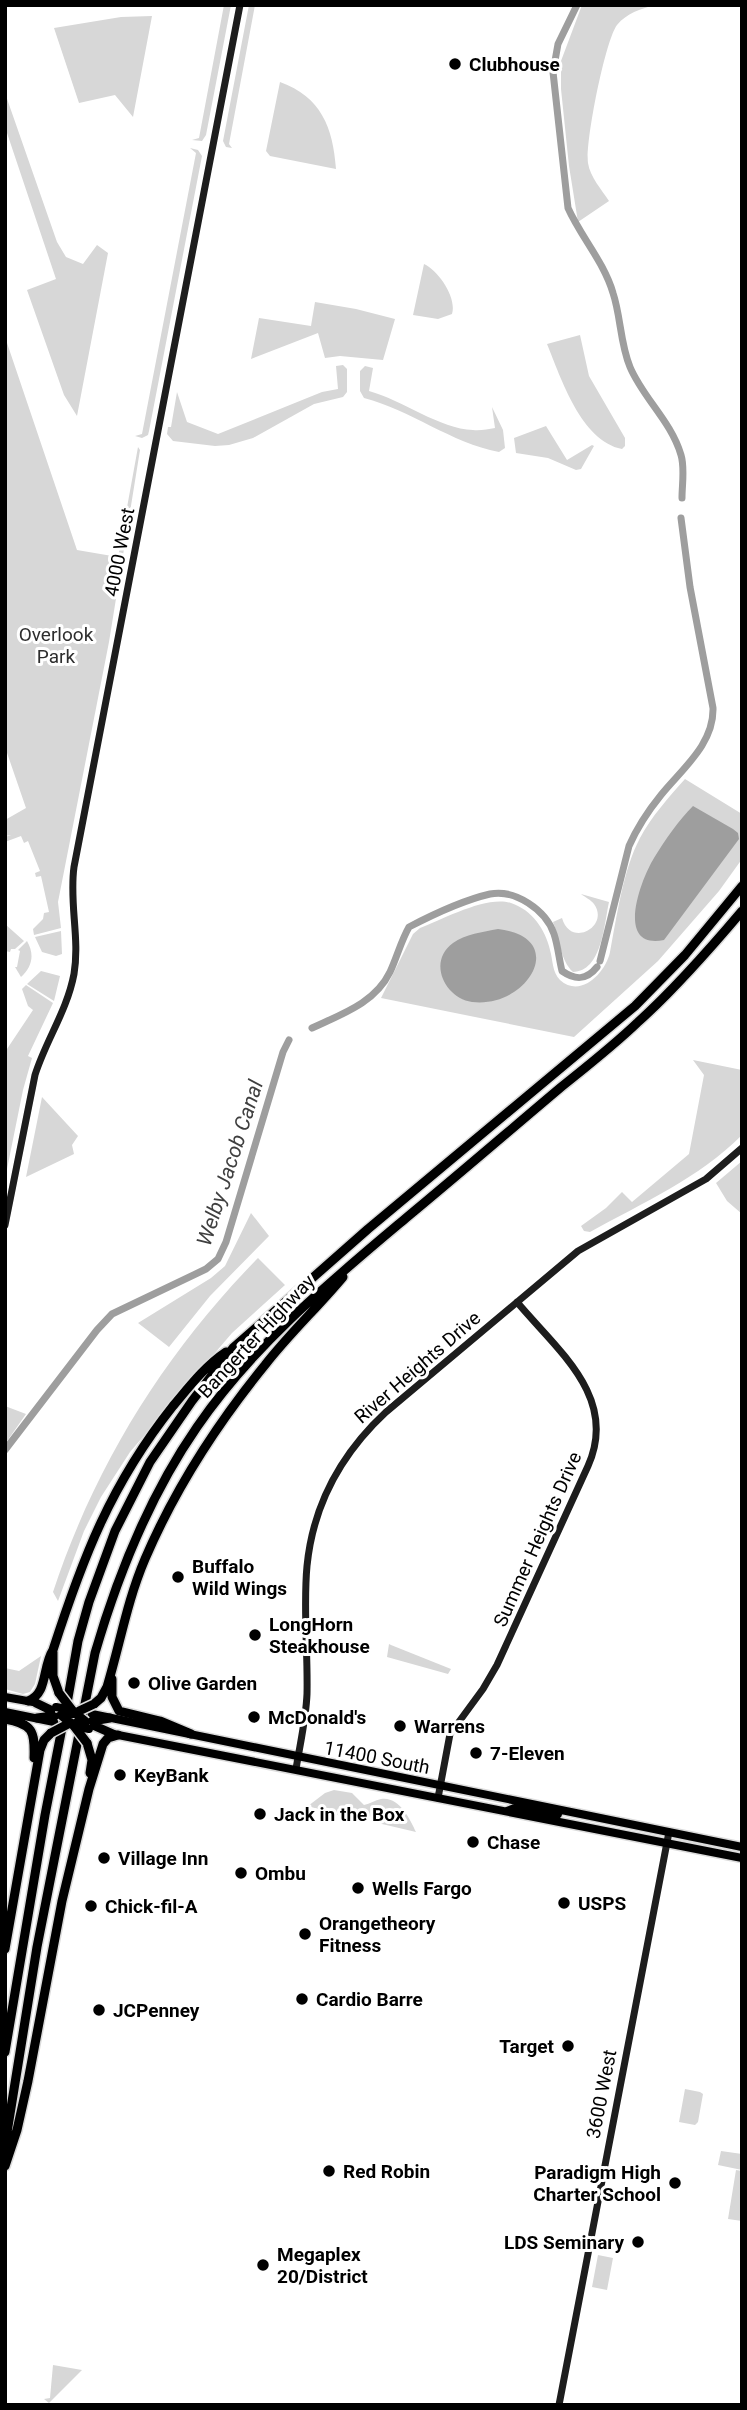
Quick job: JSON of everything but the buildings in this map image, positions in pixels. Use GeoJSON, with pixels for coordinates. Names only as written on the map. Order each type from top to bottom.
{"type":"FeatureCollection","features":[{"type":"Feature","properties":{"kind":"highway","name":"Bangerter Highway"},"geometry":{"type":"LineString","coordinates":[[5,2052],[78,1641],[115,1531],[150,1462],[233,1348],[368,1229],[635,1006],[685,955],[742,886]]}},
{"type":"Feature","properties":{"kind":"highway","name":"Bangerter Highway"},"geometry":{"type":"LineString","coordinates":[[5,2145],[37,1947],[98,1643],[120,1576],[162,1487],[196,1429],[215,1402],[279,1331],[358,1257],[638,1023],[695,966],[742,911]]}},
{"type":"Feature","properties":{"kind":"highway"},"geometry":{"type":"LineString","coordinates":[[90,1719],[104,1694],[130,1597],[144,1561],[187,1477],[211,1438],[265,1364],[358,1257]]}},
{"type":"Feature","properties":{"kind":"highway"},"geometry":{"type":"LineString","coordinates":[[89,1789],[92,1760],[86,1743],[72,1725],[32,1702],[41,1691],[48,1658],[90,1543],[116,1488],[177,1402],[215,1359],[233,1348]]}},
{"type":"Feature","properties":{"kind":"highway"},"geometry":{"type":"LineString","coordinates":[[53,1650],[53,1676],[59,1693],[75,1711],[116,1734]]}},
{"type":"Feature","properties":{"kind":"highway"},"geometry":{"type":"LineString","coordinates":[[111,1672],[112,1698],[119,1711],[160,1721],[191,1734]]}},
{"type":"Feature","properties":{"kind":"highway"},"geometry":{"type":"LineString","coordinates":[[37,1718],[75,1711],[90,1719]]}},
{"type":"Feature","properties":{"kind":"highway"},"geometry":{"type":"LineString","coordinates":[[5,1949],[42,1744],[51,1733],[90,1719],[110,1718]]}},
{"type":"Feature","properties":{"kind":"highway"},"geometry":{"type":"LineString","coordinates":[[5,1719],[22,1722],[32,1733],[35,1741],[34,1780]]}},
{"type":"Feature","properties":{"kind":"highway"},"geometry":{"type":"LineString","coordinates":[[5,2166],[17,2130],[28,2081],[51,1949],[89,1789],[103,1744],[116,1734]]}},
{"type":"Feature","properties":{"kind":"main road","name":"4000 West"},"geometry":{"type":"LineString","coordinates":[[5,1225],[35,1074],[63,1013],[74,974],[76,946],[71,896],[74,867],[240,5]]}},
{"type":"Feature","properties":{"kind":"main road","name":"River Heights Drive"},"geometry":{"type":"LineString","coordinates":[[296,1769],[307,1692],[307,1565],[315,1523],[331,1482],[351,1450],[376,1422],[588,1244],[706,1179],[742,1148]]}},
{"type":"Feature","properties":{"kind":"main road","name":"Summer Heights Drive"},"geometry":{"type":"LineString","coordinates":[[438,1798],[450,1734],[497,1665],[596,1443],[596,1411],[587,1388],[517,1302]]}},
{"type":"Feature","properties":{"kind":"main road"},"geometry":{"type":"LineString","coordinates":[[5,1697],[32,1702]]}},
{"type":"Feature","properties":{"kind":"main road"},"geometry":{"type":"LineString","coordinates":[[5,1712],[37,1718]]}},
{"type":"Feature","properties":{"kind":"main road","name":"11400 South"},"geometry":{"type":"LineString","coordinates":[[110,1718],[742,1847]]}},
{"type":"Feature","properties":{"kind":"main road","name":"11400 South"},"geometry":{"type":"LineString","coordinates":[[116,1734],[742,1858]]}},
{"type":"Feature","properties":{"kind":"main road"},"geometry":{"type":"LineString","coordinates":[[507,1811],[516,1807],[559,1814],[562,1810]]}},
{"type":"Feature","properties":{"kind":"main road"},"geometry":{"type":"LineString","coordinates":[[560,1822],[567,1816],[606,1823],[634,1824]]}},
{"type":"Feature","properties":{"kind":"main road","name":"3600 West"},"geometry":{"type":"LineString","coordinates":[[559,2405],[669,1832]]}},
{"type":"Feature","properties":{"kind":"green space"},"geometry":{"type":"Polygon","coordinates":[[[224,5],[231,5],[206,135],[202,141],[192,140],[199,138],[224,5]]]}},
{"type":"Feature","properties":{"kind":"green space"},"geometry":{"type":"Polygon","coordinates":[[[249,5],[255,5],[229,144],[232,148],[226,147],[223,141],[249,5]]]}},
{"type":"Feature","properties":{"kind":"green space"},"geometry":{"type":"Polygon","coordinates":[[[582,5],[655,5],[625,17],[612,35],[597,92],[588,152],[591,173],[609,201],[578,222],[569,166],[561,89],[561,61],[582,5]]]}},
{"type":"Feature","properties":{"kind":"green space"},"geometry":{"type":"Polygon","coordinates":[[[152,16],[133,117],[115,95],[79,103],[54,28],[121,17],[152,16]]]}},
{"type":"Feature","properties":{"kind":"green space"},"geometry":{"type":"Polygon","coordinates":[[[280,82],[306,96],[322,115],[332,140],[336,169],[270,156],[266,151],[280,82]]]}},
{"type":"Feature","properties":{"kind":"green space"},"geometry":{"type":"Polygon","coordinates":[[[5,93],[57,242],[66,257],[83,264],[97,245],[108,253],[77,416],[64,395],[27,290],[56,279],[5,127],[5,93]]]}},
{"type":"Feature","properties":{"kind":"green space"},"geometry":{"type":"Polygon","coordinates":[[[190,148],[198,150],[202,156],[149,431],[148,435],[142,438],[135,436],[142,434],[196,153],[190,148]]]}},
{"type":"Feature","properties":{"kind":"green space"},"geometry":{"type":"Polygon","coordinates":[[[424,264],[446,286],[452,300],[452,314],[438,319],[413,315],[424,264]]]}},
{"type":"Feature","properties":{"kind":"green space"},"geometry":{"type":"Polygon","coordinates":[[[315,302],[395,319],[383,360],[340,356],[325,358],[318,333],[251,359],[259,318],[311,326],[315,302]]]}},
{"type":"Feature","properties":{"kind":"green space"},"geometry":{"type":"Polygon","coordinates":[[[580,335],[589,376],[625,438],[625,446],[622,449],[608,444],[584,421],[566,390],[547,344],[580,335]]]}},
{"type":"Feature","properties":{"kind":"green space","name":"Overlook Park"},"geometry":{"type":"Polygon","coordinates":[[[5,337],[77,550],[118,557],[138,447],[140,450],[109,642],[58,902],[61,928],[34,935],[33,929],[43,919],[44,913],[49,912],[41,876],[36,877],[35,873],[40,871],[28,841],[24,843],[21,836],[5,842],[5,837],[11,835],[5,836],[5,820],[26,808],[5,747],[5,337]]]}},
{"type":"Feature","properties":{"kind":"green space"},"geometry":{"type":"Polygon","coordinates":[[[343,365],[347,369],[347,392],[343,397],[314,404],[253,438],[215,446],[173,441],[167,434],[168,427],[171,427],[177,392],[187,422],[218,434],[322,392],[338,389],[336,366],[343,365]]]}},
{"type":"Feature","properties":{"kind":"green space"},"geometry":{"type":"Polygon","coordinates":[[[365,366],[373,368],[369,391],[447,425],[476,430],[495,428],[492,407],[503,430],[505,448],[499,452],[481,448],[398,410],[364,398],[360,391],[360,371],[365,366]]]}},
{"type":"Feature","properties":{"kind":"green space"},"geometry":{"type":"Polygon","coordinates":[[[546,426],[567,460],[594,446],[581,469],[576,470],[548,458],[516,453],[514,438],[546,426]]]}},
{"type":"Feature","properties":{"kind":"green space"},"geometry":{"type":"Polygon","coordinates":[[[685,779],[742,814],[742,859],[719,891],[658,961],[574,1037],[381,998],[413,934],[420,928],[478,905],[501,901],[525,910],[536,921],[545,935],[554,970],[560,980],[576,986],[591,981],[608,960],[621,894],[640,838],[649,822],[685,779]]]}},
{"type":"Feature","properties":{"kind":"green space"},"geometry":{"type":"Polygon","coordinates":[[[581,894],[609,902],[596,955],[583,970],[573,972],[563,955],[553,922],[562,918],[573,932],[580,933],[593,926],[598,912],[593,903],[581,894]]]}},
{"type":"Feature","properties":{"kind":"green space"},"geometry":{"type":"Polygon","coordinates":[[[5,924],[24,941],[10,952],[5,951],[5,924]]]}},
{"type":"Feature","properties":{"kind":"green space"},"geometry":{"type":"Polygon","coordinates":[[[61,931],[62,954],[56,956],[42,952],[35,937],[61,931]]]}},
{"type":"Feature","properties":{"kind":"green space"},"geometry":{"type":"Polygon","coordinates":[[[27,941],[31,960],[21,977],[15,967],[20,951],[18,950],[27,941]]]}},
{"type":"Feature","properties":{"kind":"green space"},"geometry":{"type":"Polygon","coordinates":[[[41,971],[60,976],[54,1001],[27,984],[41,971]]]}},
{"type":"Feature","properties":{"kind":"green space"},"geometry":{"type":"Polygon","coordinates":[[[26,985],[53,1003],[28,1056],[32,1058],[5,1179],[5,1052],[33,1010],[28,1006],[22,989],[26,985]]]}},
{"type":"Feature","properties":{"kind":"green space"},"geometry":{"type":"Polygon","coordinates":[[[693,1060],[742,1070],[742,1135],[707,1165],[670,1189],[590,1232],[584,1231],[581,1226],[606,1208],[622,1192],[632,1202],[689,1154],[704,1075],[693,1060]]]}},
{"type":"Feature","properties":{"kind":"green space"},"geometry":{"type":"Polygon","coordinates":[[[42,1097],[78,1136],[72,1145],[74,1154],[26,1177],[42,1097]]]}},
{"type":"Feature","properties":{"kind":"green space"},"geometry":{"type":"Polygon","coordinates":[[[742,1161],[742,1214],[727,1201],[716,1183],[742,1161]]]}},
{"type":"Feature","properties":{"kind":"green space"},"geometry":{"type":"Polygon","coordinates":[[[251,1213],[269,1236],[210,1296],[169,1347],[138,1323],[211,1278],[225,1266],[251,1213]]]}},
{"type":"Feature","properties":{"kind":"green space"},"geometry":{"type":"Polygon","coordinates":[[[258,1258],[285,1285],[232,1333],[130,1452],[101,1497],[84,1531],[58,1601],[53,1592],[70,1545],[112,1456],[136,1413],[192,1333],[258,1258]]]}},
{"type":"Feature","properties":{"kind":"green space"},"geometry":{"type":"Polygon","coordinates":[[[5,1406],[26,1414],[5,1444],[5,1406]]]}},
{"type":"Feature","properties":{"kind":"green space"},"geometry":{"type":"Polygon","coordinates":[[[389,1644],[451,1669],[448,1674],[387,1657],[389,1644]]]}},
{"type":"Feature","properties":{"kind":"green space"},"geometry":{"type":"Polygon","coordinates":[[[41,1656],[35,1684],[30,1692],[23,1694],[5,1689],[5,1668],[19,1671],[41,1656]]]}},
{"type":"Feature","properties":{"kind":"green space"},"geometry":{"type":"Polygon","coordinates":[[[334,1790],[352,1793],[364,1805],[381,1799],[393,1801],[403,1810],[416,1832],[382,1824],[363,1812],[341,1816],[308,1806],[325,1793],[334,1790]]]}},
{"type":"Feature","properties":{"kind":"green space"},"geometry":{"type":"Polygon","coordinates":[[[685,2089],[703,2094],[698,2122],[695,2125],[679,2122],[685,2089]]]}},
{"type":"Feature","properties":{"kind":"green space"},"geometry":{"type":"Polygon","coordinates":[[[721,2151],[742,2154],[742,2170],[718,2165],[721,2151]]]}},
{"type":"Feature","properties":{"kind":"green space"},"geometry":{"type":"Polygon","coordinates":[[[736,2170],[742,2171],[742,2221],[728,2219],[736,2170]]]}},
{"type":"Feature","properties":{"kind":"green space"},"geometry":{"type":"Polygon","coordinates":[[[598,2255],[613,2258],[607,2290],[592,2287],[598,2255]]]}},
{"type":"Feature","properties":{"kind":"green space"},"geometry":{"type":"Polygon","coordinates":[[[53,2365],[82,2370],[49,2403],[44,2399],[50,2398],[53,2365]]]}},
{"type":"Feature","properties":{"kind":"shaded area"},"geometry":{"type":"Polygon","coordinates":[[[693,806],[733,829],[738,833],[739,839],[664,940],[649,940],[640,934],[635,924],[638,896],[649,868],[663,844],[693,806]]]}},
{"type":"Feature","properties":{"kind":"shaded area"},"geometry":{"type":"Polygon","coordinates":[[[498,929],[520,935],[532,945],[536,957],[533,971],[524,984],[510,995],[492,1001],[472,1002],[462,999],[447,987],[443,978],[440,969],[445,951],[463,937],[498,929]]]}},
{"type":"Feature","properties":{"kind":"waterway","name":"Welby Jacob Canal"},"geometry":{"type":"LineString","coordinates":[[577,5],[558,44],[553,72],[568,208],[609,282],[630,367],[671,431],[681,455],[682,498]]}},
{"type":"Feature","properties":{"kind":"waterway","name":"Welby Jacob Canal"},"geometry":{"type":"LineString","coordinates":[[600,961],[629,846],[652,807],[696,755],[712,721],[713,708],[690,587],[681,518]]}},
{"type":"Feature","properties":{"kind":"waterway","name":"Welby Jacob Canal"},"geometry":{"type":"LineString","coordinates":[[312,1028],[357,1006],[376,992],[390,972],[409,927],[459,904],[490,894],[500,893],[519,898],[537,909],[554,934],[562,971],[580,978],[589,975],[597,967]]}},
{"type":"Feature","properties":{"kind":"waterway","name":"Welby Jacob Canal"},"geometry":{"type":"LineString","coordinates":[[5,1450],[112,1314],[206,1269],[218,1259],[226,1242],[283,1052],[289,1040]]}},
{"type":"Feature","properties":{"kind":"place","name":"Clubhouse"},"geometry":{"type":"Point","coordinates":[455,64]}},
{"type":"Feature","properties":{"kind":"place","name":"Buffalo Wild Wings"},"geometry":{"type":"Point","coordinates":[178,1577]}},
{"type":"Feature","properties":{"kind":"place","name":"LongHorn Steakhouse"},"geometry":{"type":"Point","coordinates":[255,1635]}},
{"type":"Feature","properties":{"kind":"place","name":"Olive Garden"},"geometry":{"type":"Point","coordinates":[134,1683]}},
{"type":"Feature","properties":{"kind":"place","name":"McDonald's"},"geometry":{"type":"Point","coordinates":[254,1717]}},
{"type":"Feature","properties":{"kind":"place","name":"Warrens"},"geometry":{"type":"Point","coordinates":[400,1726]}},
{"type":"Feature","properties":{"kind":"place","name":"7-Eleven"},"geometry":{"type":"Point","coordinates":[476,1753]}},
{"type":"Feature","properties":{"kind":"place","name":"KeyBank"},"geometry":{"type":"Point","coordinates":[120,1775]}},
{"type":"Feature","properties":{"kind":"place","name":"Jack in the Box"},"geometry":{"type":"Point","coordinates":[260,1814]}},
{"type":"Feature","properties":{"kind":"place","name":"Chase"},"geometry":{"type":"Point","coordinates":[473,1842]}},
{"type":"Feature","properties":{"kind":"place","name":"Village Inn"},"geometry":{"type":"Point","coordinates":[104,1858]}},
{"type":"Feature","properties":{"kind":"place","name":"Ombu"},"geometry":{"type":"Point","coordinates":[241,1873]}},
{"type":"Feature","properties":{"kind":"place","name":"Wells Fargo"},"geometry":{"type":"Point","coordinates":[358,1888]}},
{"type":"Feature","properties":{"kind":"place","name":"USPS"},"geometry":{"type":"Point","coordinates":[564,1903]}},
{"type":"Feature","properties":{"kind":"place","name":"Chick-fil-A"},"geometry":{"type":"Point","coordinates":[91,1906]}},
{"type":"Feature","properties":{"kind":"place","name":"Orangetheory Fitness"},"geometry":{"type":"Point","coordinates":[305,1934]}},
{"type":"Feature","properties":{"kind":"place","name":"Cardio Barre"},"geometry":{"type":"Point","coordinates":[302,1999]}},
{"type":"Feature","properties":{"kind":"place","name":"JCPenney"},"geometry":{"type":"Point","coordinates":[99,2010]}},
{"type":"Feature","properties":{"kind":"place","name":"Target"},"geometry":{"type":"Point","coordinates":[568,2046]}},
{"type":"Feature","properties":{"kind":"place","name":"Red Robin"},"geometry":{"type":"Point","coordinates":[329,2171]}},
{"type":"Feature","properties":{"kind":"place","name":"Paradigm High Charter School"},"geometry":{"type":"Point","coordinates":[675,2183]}},
{"type":"Feature","properties":{"kind":"place","name":"LDS Seminary"},"geometry":{"type":"Point","coordinates":[638,2242]}},
{"type":"Feature","properties":{"kind":"place","name":"Megaplex 20/District"},"geometry":{"type":"Point","coordinates":[263,2265]}}]}
